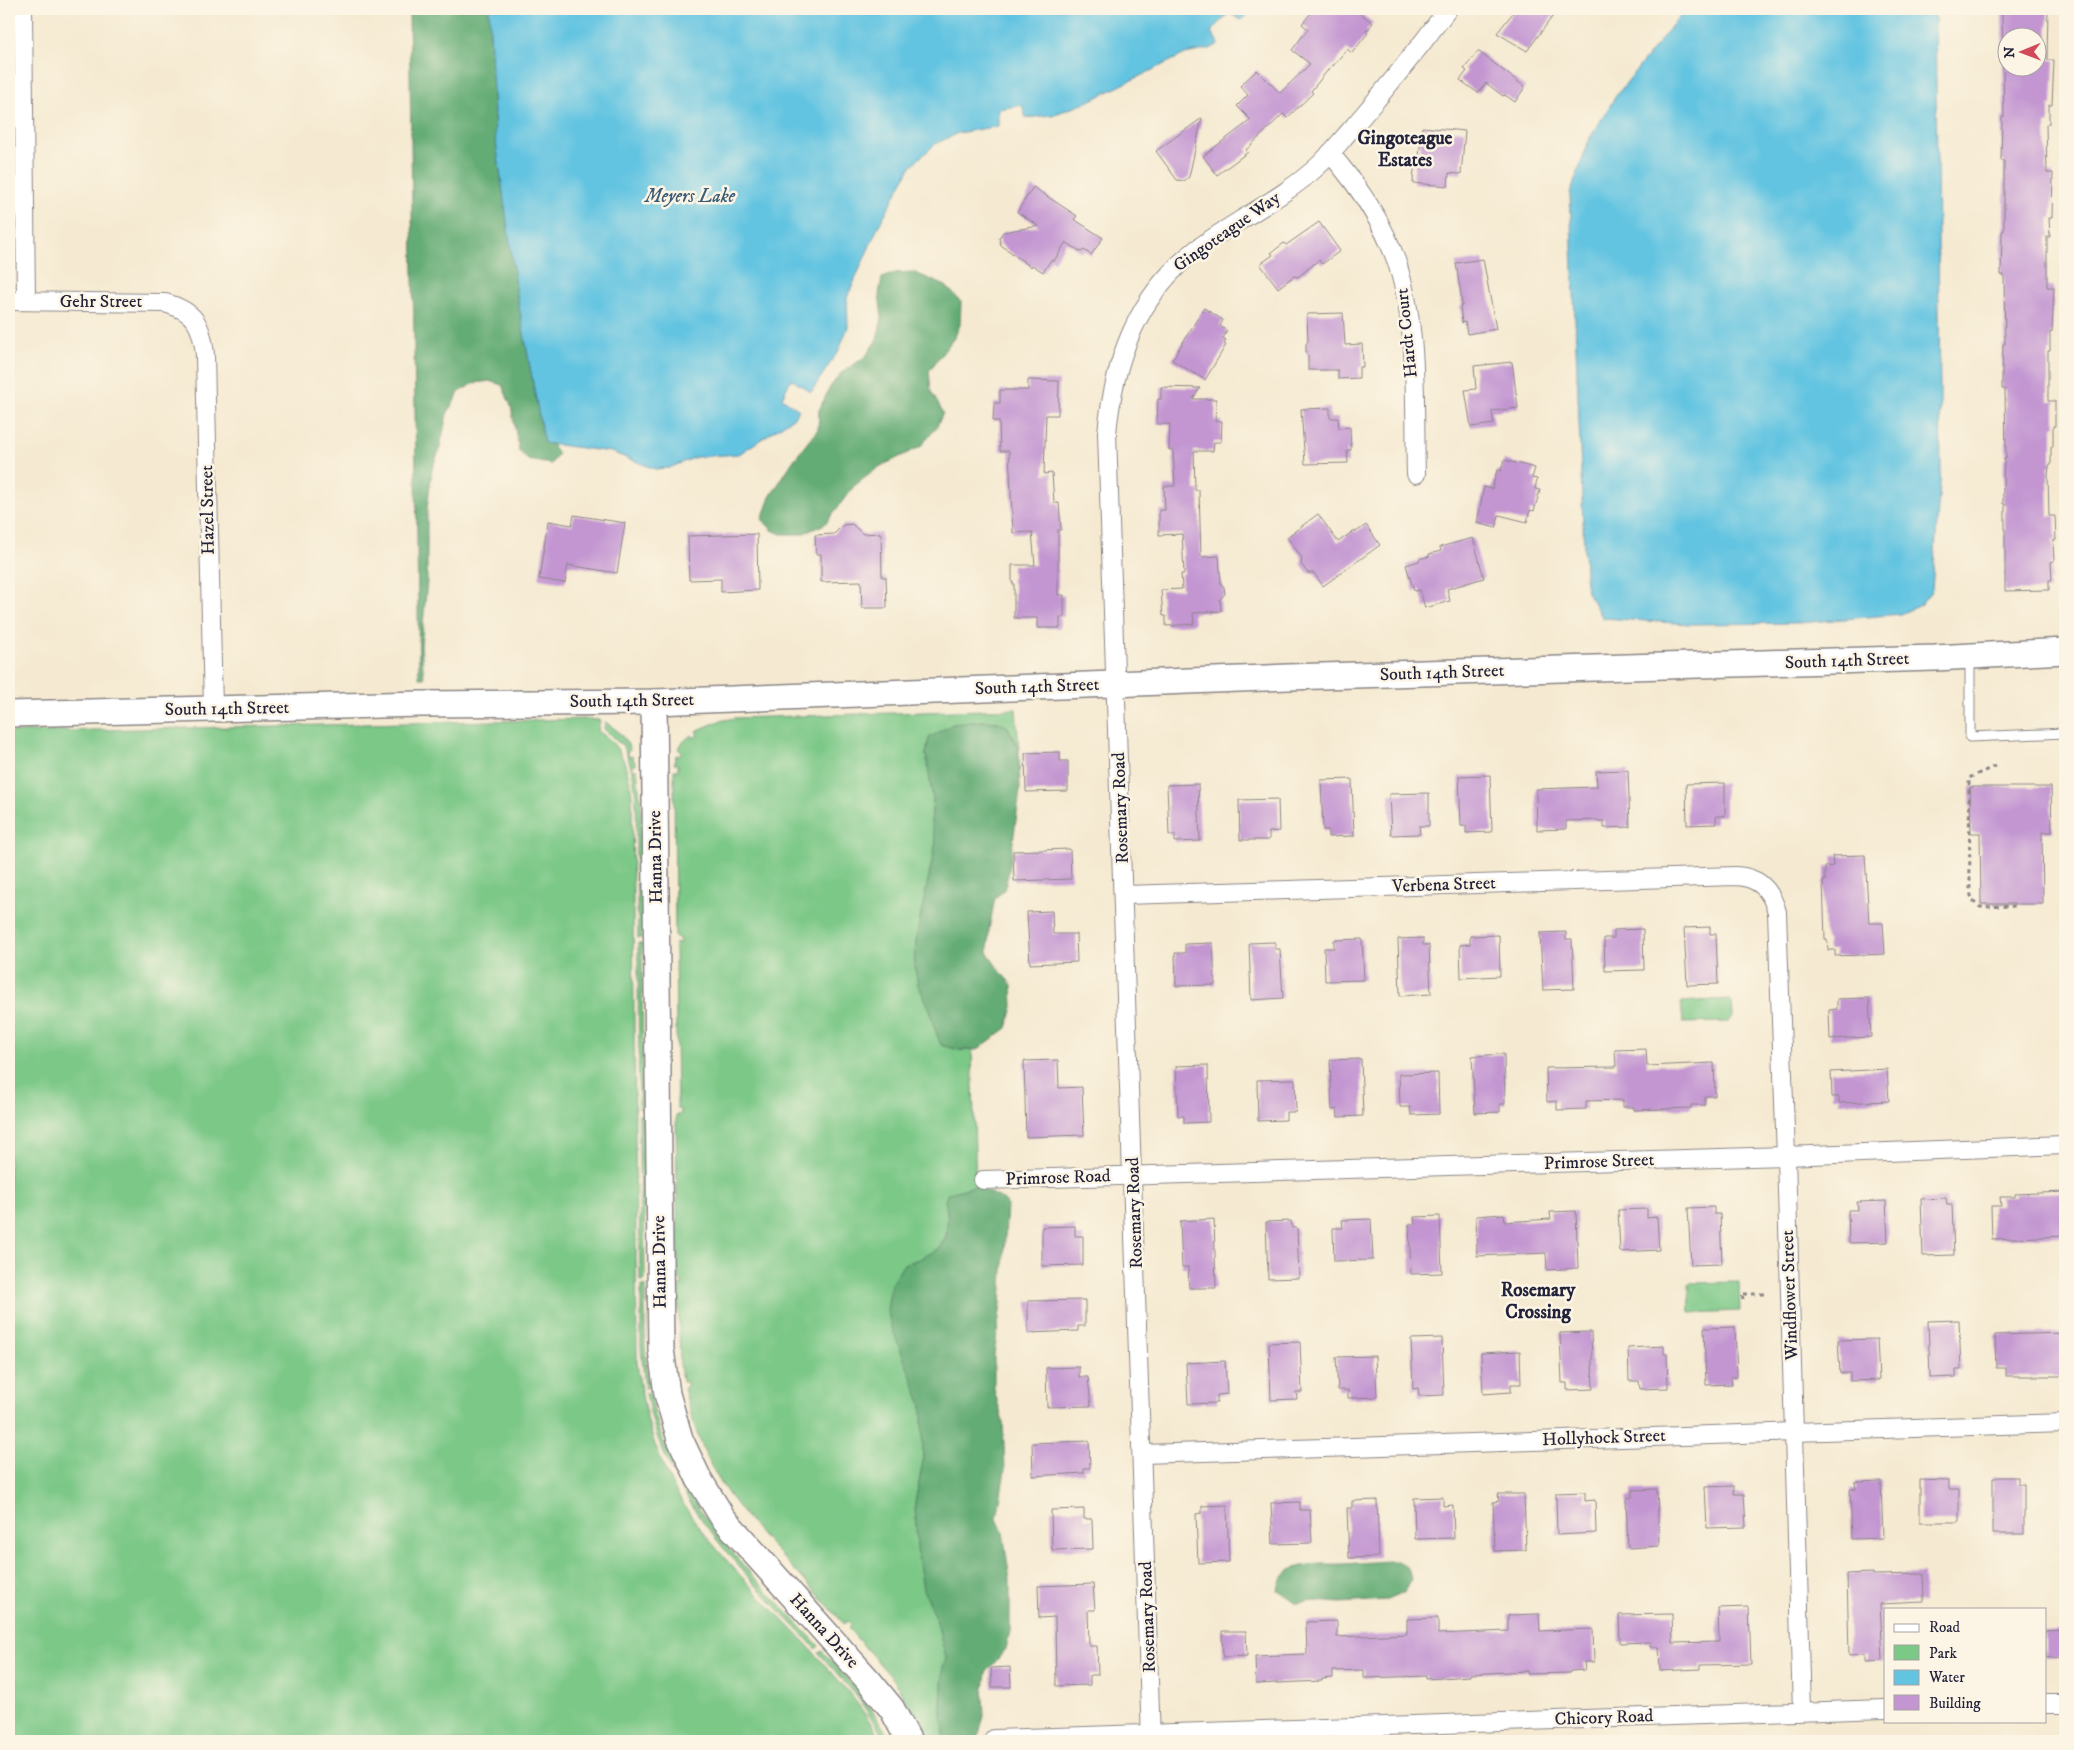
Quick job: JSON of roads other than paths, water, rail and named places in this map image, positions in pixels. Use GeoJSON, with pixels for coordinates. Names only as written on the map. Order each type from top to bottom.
{"type":"FeatureCollection","features":[{"type":"Feature","properties":{"kind":"main road","name":"South 14th Street"},"geometry":{"type":"LineString","coordinates":[[9,714],[420,704],[654,702],[1298,677],[1970,656],[2065,651]]}},
{"type":"Feature","properties":{"kind":"main road","name":"Hanna Drive"},"geometry":{"type":"LineString","coordinates":[[654,702],[661,1349],[667,1394],[680,1439],[699,1479],[723,1518],[869,1681],[892,1709],[909,1741]]}},
{"type":"Feature","properties":{"kind":"street"},"geometry":{"type":"LineString","coordinates":[[22,9],[26,301]]}},
{"type":"Feature","properties":{"kind":"street","name":"Gingoteague Way"},"geometry":{"type":"LineString","coordinates":[[1116,684],[1107,433],[1110,399],[1128,340],[1139,314],[1152,292],[1171,271],[1197,249],[1301,180],[1320,165],[1390,85],[1448,9]]}},
{"type":"Feature","properties":{"kind":"street","name":"Hardt Court"},"geometry":{"type":"LineString","coordinates":[[1330,153],[1359,188],[1374,212],[1398,266],[1409,314],[1412,342],[1416,474]]}},
{"type":"Feature","properties":{"kind":"street","name":"Gehr Street"},"geometry":{"type":"LineString","coordinates":[[9,302],[165,303],[191,314]]}},
{"type":"Feature","properties":{"kind":"street","name":"Hazel Street"},"geometry":{"type":"LineString","coordinates":[[191,314],[197,322],[204,339],[205,355],[212,709]]}},
{"type":"Feature","properties":{"kind":"street","name":"Rosemary Road"},"geometry":{"type":"LineString","coordinates":[[1116,684],[1134,1176],[1151,1737]]}},
{"type":"Feature","properties":{"kind":"street","name":"Verbena Street"},"geometry":{"type":"LineString","coordinates":[[1124,895],[1736,876],[1752,878],[1762,884]]}},
{"type":"Feature","properties":{"kind":"street","name":"Windflower Street"},"geometry":{"type":"LineString","coordinates":[[1762,884],[1769,892],[1777,912],[1802,1711]]}},
{"type":"Feature","properties":{"kind":"street","name":"Primrose Street"},"geometry":{"type":"LineString","coordinates":[[1134,1176],[1786,1156],[2065,1145]]}},
{"type":"Feature","properties":{"kind":"street","name":"Primrose Road"},"geometry":{"type":"LineString","coordinates":[[983,1180],[1134,1176]]}},
{"type":"Feature","properties":{"kind":"street","name":"Hollyhock Street"},"geometry":{"type":"LineString","coordinates":[[1143,1454],[2065,1423]]}},
{"type":"Feature","properties":{"kind":"street"},"geometry":{"type":"LineString","coordinates":[[2046,1704],[2065,1704]]}},
{"type":"Feature","properties":{"kind":"street","name":"Chicory Road"},"geometry":{"type":"LineString","coordinates":[[994,1739],[1151,1737],[1884,1709]]}},
{"type":"Feature","properties":{"kind":"lane"},"geometry":{"type":"LineString","coordinates":[[1970,656],[1970,737],[2065,733]]}},
{"type":"Feature","properties":{"kind":"water","name":"Meyers Lake"},"geometry":{"type":"Polygon","coordinates":[[[489,9],[1253,9],[1241,20],[1229,13],[1211,32],[1219,44],[1210,49],[1185,54],[1083,104],[1052,115],[1026,118],[1022,105],[998,109],[998,126],[958,133],[935,144],[911,166],[878,227],[847,298],[848,327],[839,350],[811,392],[791,379],[782,398],[799,410],[793,418],[739,454],[696,457],[669,468],[655,469],[611,452],[544,443],[518,301],[495,134],[489,9]]]}},
{"type":"Feature","properties":{"kind":"water"},"geometry":{"type":"Polygon","coordinates":[[[1685,9],[1935,9],[1941,468],[1932,590],[1920,605],[1900,614],[1800,623],[1690,624],[1603,618],[1587,592],[1570,194],[1590,138],[1616,96],[1685,9]]]}},
{"type":"Feature","properties":{"kind":"district","name":"Gingoteague Estates"},"geometry":{"type":"Point","coordinates":[1405,149]}},
{"type":"Feature","properties":{"kind":"district","name":"Rosemary Crossing"},"geometry":{"type":"Point","coordinates":[1538,1301]}}]}
